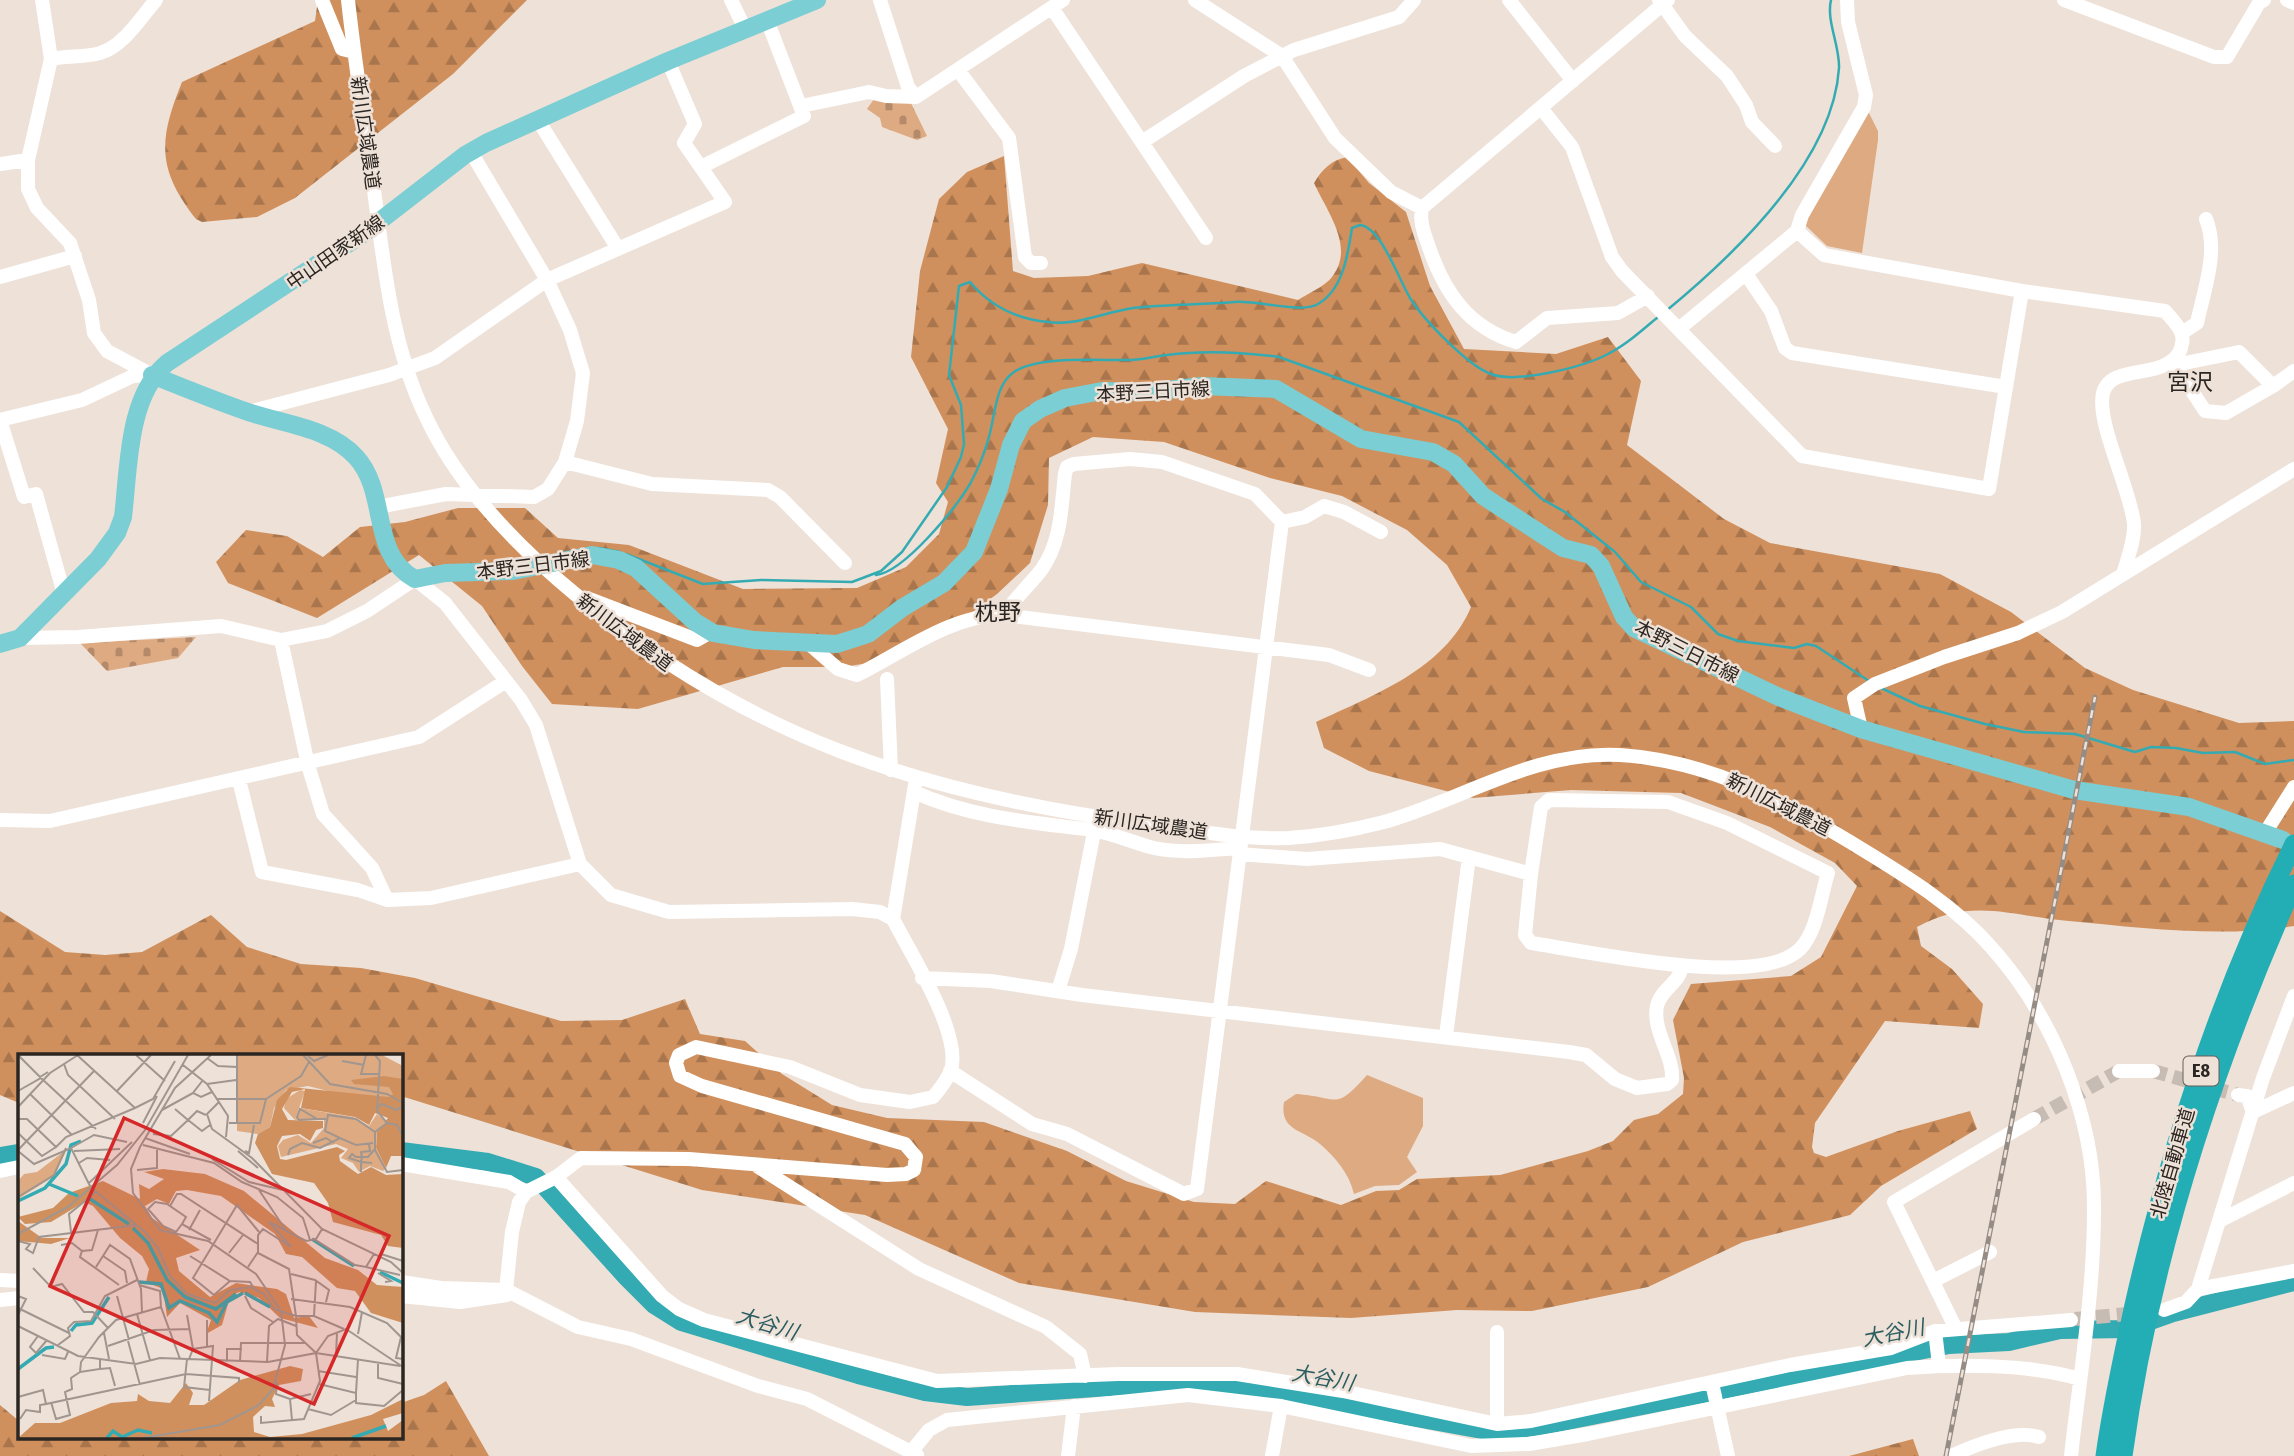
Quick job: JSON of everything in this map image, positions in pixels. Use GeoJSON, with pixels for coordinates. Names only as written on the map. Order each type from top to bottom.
{"type":"FeatureCollection","features":[{"type":"Feature","properties":{"kind":"highway","name":"北陸自動車道"},"geometry":{"type":"LineString","coordinates":[[2150,1308],[2166,1179],[2192,1095],[2288,842]]}},
{"type":"Feature","properties":{"kind":"highway","name":"北陸自動車道"},"geometry":{"type":"LineString","coordinates":[[2105,1456],[2132,1354],[2150,1308],[2208,1099],[2246,998],[2294,884]]}},
{"type":"Feature","properties":{"kind":"highway","name":"北陸自動車道"},"geometry":{"type":"LineString","coordinates":[[2123,1456],[2132,1354]]}},
{"type":"Feature","properties":{"kind":"main road","name":"中山田家新線"},"geometry":{"type":"LineString","coordinates":[[152,375],[184,349],[265,300],[378,223],[471,152],[668,61],[817,0]]}},
{"type":"Feature","properties":{"kind":"main road"},"geometry":{"type":"LineString","coordinates":[[0,644],[20,638],[98,559],[117,533],[123,517],[142,400],[152,375],[248,412],[319,434],[344,446],[358,458],[366,472],[378,507],[386,549],[400,571],[415,579]]}},
{"type":"Feature","properties":{"kind":"main road","name":"本野三日市線"},"geometry":{"type":"LineString","coordinates":[[415,579],[445,573],[488,574],[592,555],[619,560],[636,568],[695,622],[711,632],[733,638],[836,644],[868,634],[902,608],[944,583],[974,552],[999,489],[1011,445],[1023,421],[1040,409],[1065,398],[1102,391],[1150,392],[1202,386],[1276,389],[1361,439],[1433,453],[1454,464],[1483,496],[1563,548],[1591,555],[1601,566],[1624,617],[1633,628],[1779,697],[1861,729],[2074,790],[2189,807],[2288,842]]}},
{"type":"Feature","properties":{"kind":"street"},"geometry":{"type":"LineString","coordinates":[[42,0],[51,58],[26,172],[33,199],[37,208],[70,243],[89,300],[94,333],[107,351],[152,375]]}},
{"type":"Feature","properties":{"kind":"street"},"geometry":{"type":"LineString","coordinates":[[51,58],[77,54],[97,55],[108,50],[156,0]]}},
{"type":"Feature","properties":{"kind":"street"},"geometry":{"type":"LineString","coordinates":[[323,0],[342,49],[354,52]]}},
{"type":"Feature","properties":{"kind":"street","name":"新川広域農道"},"geometry":{"type":"LineString","coordinates":[[348,0],[378,223],[397,336],[426,418],[451,460],[480,498],[541,566],[617,629],[715,694],[758,718],[835,752],[891,770],[915,785],[1013,802],[1096,824],[1240,846],[1387,821],[1522,769],[1612,754],[1670,761],[1726,776],[1798,811],[1906,876],[1956,914],[1992,947],[2027,995],[2057,1049],[2080,1112],[2091,1160],[2094,1210],[2080,1373]]}},
{"type":"Feature","properties":{"kind":"street"},"geometry":{"type":"LineString","coordinates":[[731,0],[745,29]]}},
{"type":"Feature","properties":{"kind":"street"},"geometry":{"type":"LineString","coordinates":[[880,0],[908,88],[916,97]]}},
{"type":"Feature","properties":{"kind":"street"},"geometry":{"type":"LineString","coordinates":[[1195,0],[1282,56],[1335,138],[1391,192],[1422,208]]}},
{"type":"Feature","properties":{"kind":"street"},"geometry":{"type":"LineString","coordinates":[[1142,142],[1244,76],[1282,56],[1399,18],[1414,0]]}},
{"type":"Feature","properties":{"kind":"street"},"geometry":{"type":"LineString","coordinates":[[1508,0],[1573,81]]}},
{"type":"Feature","properties":{"kind":"street"},"geometry":{"type":"LineString","coordinates":[[1680,328],[1797,231],[1802,215],[1864,107],[1866,95],[1849,22],[1847,0]]}},
{"type":"Feature","properties":{"kind":"street"},"geometry":{"type":"LineString","coordinates":[[2064,0],[2214,57],[2227,57],[2259,3],[2264,0]]}},
{"type":"Feature","properties":{"kind":"street"},"geometry":{"type":"LineString","coordinates":[[2287,0],[2294,3]]}},
{"type":"Feature","properties":{"kind":"street"},"geometry":{"type":"LineString","coordinates":[[1648,296],[1618,313],[1547,318],[1516,342],[1505,338],[1462,311],[1440,278],[1419,220],[1422,208],[1663,2],[1685,36],[1727,76],[1746,105],[1752,122],[1775,146]]}},
{"type":"Feature","properties":{"kind":"street"},"geometry":{"type":"LineString","coordinates":[[801,106],[869,92],[886,96],[916,97],[1057,4],[1142,142],[1206,238]]}},
{"type":"Feature","properties":{"kind":"street"},"geometry":{"type":"LineString","coordinates":[[701,167],[804,116],[766,20]]}},
{"type":"Feature","properties":{"kind":"street"},"geometry":{"type":"LineString","coordinates":[[248,412],[389,375],[435,358],[547,280],[617,247],[725,202],[684,142],[695,124],[668,61]]}},
{"type":"Feature","properties":{"kind":"street"},"geometry":{"type":"LineString","coordinates":[[958,70],[1009,138],[1014,153],[1025,257],[1031,263],[1041,263]]}},
{"type":"Feature","properties":{"kind":"street"},"geometry":{"type":"LineString","coordinates":[[1541,108],[1572,147],[1612,257],[1622,271],[1802,456],[1989,489],[2022,291]]}},
{"type":"Feature","properties":{"kind":"street"},"geometry":{"type":"LineString","coordinates":[[538,120],[617,247]]}},
{"type":"Feature","properties":{"kind":"street"},"geometry":{"type":"LineString","coordinates":[[378,507],[446,494],[534,497],[548,489],[565,462],[577,421],[583,373],[570,330],[547,280],[471,152]]}},
{"type":"Feature","properties":{"kind":"street"},"geometry":{"type":"LineString","coordinates":[[0,164],[28,160]]}},
{"type":"Feature","properties":{"kind":"street"},"geometry":{"type":"LineString","coordinates":[[2182,333],[2197,323],[2212,251],[2213,235],[2206,219]]}},
{"type":"Feature","properties":{"kind":"street"},"geometry":{"type":"LineString","coordinates":[[1797,231],[1824,255],[2022,291],[2165,311],[2182,333],[2182,347],[2173,363]]}},
{"type":"Feature","properties":{"kind":"street"},"geometry":{"type":"LineString","coordinates":[[0,277],[75,256]]}},
{"type":"Feature","properties":{"kind":"street"},"geometry":{"type":"LineString","coordinates":[[1746,274],[1771,311],[1785,348],[1792,353],[2006,387]]}},
{"type":"Feature","properties":{"kind":"street"},"geometry":{"type":"LineString","coordinates":[[2124,571],[2134,526],[2105,420],[2103,394],[2109,383],[2121,376],[2163,368],[2173,363],[2239,352],[2273,386]]}},
{"type":"Feature","properties":{"kind":"street"},"geometry":{"type":"LineString","coordinates":[[2173,363],[2205,411],[2226,413],[2245,405],[2294,371]]}},
{"type":"Feature","properties":{"kind":"street"},"geometry":{"type":"LineString","coordinates":[[64,594],[36,494],[24,498],[0,420],[82,400],[133,376],[152,375]]}},
{"type":"Feature","properties":{"kind":"street"},"geometry":{"type":"LineString","coordinates":[[1004,615],[1016,596],[1042,569],[1055,544],[1065,474],[1067,467],[1074,464],[1130,459],[1162,462],[1255,494],[1282,522]]}},
{"type":"Feature","properties":{"kind":"street"},"geometry":{"type":"LineString","coordinates":[[565,462],[652,484],[768,490],[780,497],[845,562]]}},
{"type":"Feature","properties":{"kind":"street"},"geometry":{"type":"LineString","coordinates":[[1861,729],[1854,698],[1875,684],[1944,657],[2018,633],[2062,611],[2294,469]]}},
{"type":"Feature","properties":{"kind":"street"},"geometry":{"type":"LineString","coordinates":[[1282,522],[1305,517],[1324,506],[1345,512],[1381,532]]}},
{"type":"Feature","properties":{"kind":"street"},"geometry":{"type":"LineString","coordinates":[[950,1071],[1032,1124],[1067,1134],[1184,1194],[1197,1189],[1282,522]]}},
{"type":"Feature","properties":{"kind":"street"},"geometry":{"type":"LineString","coordinates":[[20,638],[78,637],[221,626],[281,640],[327,631],[368,611],[415,579],[445,603],[506,681],[536,725],[580,864],[611,895],[668,912],[852,909],[880,912],[893,919]]}},
{"type":"Feature","properties":{"kind":"street"},"geometry":{"type":"LineString","coordinates":[[573,592],[697,640],[711,632]]}},
{"type":"Feature","properties":{"kind":"street"},"geometry":{"type":"LineString","coordinates":[[808,643],[838,669],[857,675],[957,621],[983,614],[1004,615],[1329,655],[1369,670]]}},
{"type":"Feature","properties":{"kind":"street"},"geometry":{"type":"LineString","coordinates":[[281,640],[308,765],[323,814],[372,868],[387,900]]}},
{"type":"Feature","properties":{"kind":"street"},"geometry":{"type":"LineString","coordinates":[[887,679],[891,770]]}},
{"type":"Feature","properties":{"kind":"street"},"geometry":{"type":"LineString","coordinates":[[0,820],[50,821],[308,765],[419,737],[506,681]]}},
{"type":"Feature","properties":{"kind":"street"},"geometry":{"type":"LineString","coordinates":[[239,780],[262,873],[358,890],[387,900],[431,898],[580,864]]}},
{"type":"Feature","properties":{"kind":"street"},"geometry":{"type":"LineString","coordinates":[[509,1292],[512,1232],[519,1202],[526,1192],[556,1177],[581,1158],[689,1159],[897,1175],[915,1170],[916,1157],[905,1144],[702,1086],[680,1076],[676,1063],[679,1055],[696,1047],[790,1067],[860,1095],[910,1102],[933,1097],[950,1071],[951,1043],[893,919],[915,785],[936,802],[1006,820],[1096,824],[1155,848],[1180,852],[1240,846],[1307,859],[1440,849],[1531,874]]}},
{"type":"Feature","properties":{"kind":"street"},"geometry":{"type":"LineString","coordinates":[[2265,833],[2294,787]]}},
{"type":"Feature","properties":{"kind":"street"},"geometry":{"type":"LineString","coordinates":[[1549,800],[1668,802],[1727,823],[1828,873],[1811,928],[1801,948],[1785,958],[1729,968],[1681,965],[1531,943],[1525,935],[1531,874],[1541,807],[1549,800]]}},
{"type":"Feature","properties":{"kind":"street"},"geometry":{"type":"LineString","coordinates":[[1058,991],[1071,949],[1096,824]]}},
{"type":"Feature","properties":{"kind":"street"},"geometry":{"type":"LineString","coordinates":[[1446,1037],[1469,857]]}},
{"type":"Feature","properties":{"kind":"street"},"geometry":{"type":"LineString","coordinates":[[922,978],[968,979],[1586,1055],[1615,1079],[1637,1088],[1667,1084],[1672,1080],[1658,1031],[1658,1002],[1661,994],[1680,976],[1681,965]]}},
{"type":"Feature","properties":{"kind":"street"},"geometry":{"type":"LineString","coordinates":[[2150,1308],[2186,1302],[2198,1289],[2263,1078],[2294,996]]}},
{"type":"Feature","properties":{"kind":"street"},"geometry":{"type":"LineString","coordinates":[[2119,1071],[2153,1071]]}},
{"type":"Feature","properties":{"kind":"street"},"geometry":{"type":"LineString","coordinates":[[2253,1112],[2294,1093]]}},
{"type":"Feature","properties":{"kind":"street"},"geometry":{"type":"LineString","coordinates":[[2238,1095],[2247,1096],[2253,1112]]}},
{"type":"Feature","properties":{"kind":"street"},"geometry":{"type":"LineString","coordinates":[[1956,1329],[1894,1202],[2034,1119]]}},
{"type":"Feature","properties":{"kind":"street"},"geometry":{"type":"LineString","coordinates":[[402,1164],[509,1182],[526,1192]]}},
{"type":"Feature","properties":{"kind":"street"},"geometry":{"type":"LineString","coordinates":[[757,1166],[919,1269],[1046,1327],[1080,1354],[1085,1376]]}},
{"type":"Feature","properties":{"kind":"street"},"geometry":{"type":"LineString","coordinates":[[0,1171],[18,1167]]}},
{"type":"Feature","properties":{"kind":"street"},"geometry":{"type":"LineString","coordinates":[[556,1177],[662,1296],[679,1309],[704,1320],[937,1381],[1237,1374],[1343,1391],[1497,1424],[1531,1421],[1790,1365],[1891,1348],[1935,1331],[2071,1320]]}},
{"type":"Feature","properties":{"kind":"street"},"geometry":{"type":"LineString","coordinates":[[2219,1221],[2294,1183]]}},
{"type":"Feature","properties":{"kind":"street"},"geometry":{"type":"LineString","coordinates":[[1933,1280],[1990,1252]]}},
{"type":"Feature","properties":{"kind":"street"},"geometry":{"type":"LineString","coordinates":[[2198,1289],[2294,1271]]}},
{"type":"Feature","properties":{"kind":"street"},"geometry":{"type":"LineString","coordinates":[[0,1280],[18,1281]]}},
{"type":"Feature","properties":{"kind":"street"},"geometry":{"type":"LineString","coordinates":[[402,1282],[441,1288],[509,1292],[578,1327],[631,1339],[758,1386],[807,1399],[915,1454],[929,1430],[947,1420],[1188,1395],[1282,1406],[1501,1451],[1907,1368],[1939,1366],[2080,1373],[2071,1456]]}},
{"type":"Feature","properties":{"kind":"street"},"geometry":{"type":"LineString","coordinates":[[402,1296],[460,1301],[509,1292]]}},
{"type":"Feature","properties":{"kind":"street"},"geometry":{"type":"LineString","coordinates":[[0,1300],[18,1298]]}},
{"type":"Feature","properties":{"kind":"street"},"geometry":{"type":"LineString","coordinates":[[1935,1331],[1939,1366]]}},
{"type":"Feature","properties":{"kind":"street"},"geometry":{"type":"LineString","coordinates":[[1497,1332],[1497,1424]]}},
{"type":"Feature","properties":{"kind":"street"},"geometry":{"type":"LineString","coordinates":[[1712,1383],[1728,1456]]}},
{"type":"Feature","properties":{"kind":"street"},"geometry":{"type":"LineString","coordinates":[[1068,1456],[1074,1406]]}},
{"type":"Feature","properties":{"kind":"street"},"geometry":{"type":"LineString","coordinates":[[1272,1456],[1282,1406]]}},
{"type":"Feature","properties":{"kind":"street"},"geometry":{"type":"LineString","coordinates":[[1951,1456],[2001,1439],[2029,1434],[2039,1437]]}},
{"type":"Feature","properties":{"kind":"green space"},"geometry":{"type":"Polygon","coordinates":[[[318,0],[527,0],[453,74],[295,198],[257,217],[202,222],[196,219],[174,184],[165,153],[169,120],[182,82],[315,21],[318,0]]]}},
{"type":"Feature","properties":{"kind":"green space"},"geometry":{"type":"Polygon","coordinates":[[[874,99],[910,101],[927,136],[917,140],[882,127],[880,118],[867,109],[874,99]]]}},
{"type":"Feature","properties":{"kind":"green space"},"geometry":{"type":"Polygon","coordinates":[[[1868,111],[1878,131],[1878,140],[1862,253],[1827,246],[1804,224],[1868,111]]]}},
{"type":"Feature","properties":{"kind":"green space"},"geometry":{"type":"Polygon","coordinates":[[[1004,156],[1013,271],[1034,278],[1088,276],[1142,263],[1298,300],[1327,282],[1339,263],[1340,240],[1314,183],[1328,166],[1347,157],[1369,183],[1406,212],[1430,286],[1464,349],[1556,354],[1608,337],[1641,381],[1627,445],[1724,519],[1770,543],[1940,574],[2011,612],[2085,668],[2133,690],[2239,723],[2294,721],[2294,926],[2266,930],[2182,931],[1974,911],[1937,918],[1917,927],[1921,946],[1952,969],[1983,1004],[1979,1028],[1885,1021],[1815,1123],[1812,1147],[1814,1153],[1826,1157],[1898,1131],[1970,1111],[1977,1129],[1881,1186],[1850,1215],[1743,1242],[1648,1287],[1532,1311],[1457,1310],[1351,1318],[1195,1312],[1019,1283],[865,1215],[702,1190],[402,1096],[402,1054],[18,1054],[18,1103],[0,1095],[0,911],[65,952],[105,955],[142,952],[211,915],[247,947],[301,964],[361,968],[415,978],[561,1021],[622,1020],[685,999],[700,1034],[745,1041],[782,1074],[832,1105],[887,1118],[984,1122],[1067,1151],[1126,1181],[1194,1202],[1235,1204],[1266,1181],[1341,1205],[1376,1191],[1399,1190],[1417,1179],[1500,1175],[1588,1151],[1613,1141],[1634,1120],[1658,1114],[1683,1094],[1684,1078],[1673,1020],[1691,984],[1791,976],[1821,957],[1857,886],[1835,863],[1770,827],[1681,793],[1571,790],[1473,798],[1369,771],[1324,748],[1316,722],[1384,690],[1426,664],[1459,629],[1471,607],[1447,565],[1407,530],[1342,496],[1270,478],[1164,442],[1093,437],[1049,458],[1048,505],[1030,563],[997,594],[958,623],[886,660],[844,667],[783,667],[638,709],[552,704],[522,666],[482,606],[419,555],[317,618],[228,583],[216,562],[246,530],[287,536],[323,557],[360,527],[405,522],[458,508],[525,508],[558,538],[629,545],[743,589],[857,588],[906,567],[939,534],[948,502],[936,483],[948,429],[911,357],[920,271],[939,199],[967,172],[1004,156]]]}},
{"type":"Feature","properties":{"kind":"green space"},"geometry":{"type":"Polygon","coordinates":[[[196,637],[178,658],[107,671],[80,643],[196,637]]]}},
{"type":"Feature","properties":{"kind":"green space"},"geometry":{"type":"Polygon","coordinates":[[[1367,1075],[1423,1098],[1423,1126],[1407,1157],[1417,1172],[1399,1185],[1375,1186],[1354,1194],[1341,1166],[1331,1155],[1314,1139],[1294,1129],[1285,1119],[1284,1102],[1296,1094],[1336,1100],[1348,1094],[1367,1075]]]}},
{"type":"Feature","properties":{"kind":"green space"},"geometry":{"type":"Polygon","coordinates":[[[446,1381],[489,1456],[0,1456],[0,1405],[18,1420],[18,1438],[402,1438],[402,1403],[424,1395],[446,1381]]]}},
{"type":"Feature","properties":{"kind":"green space"},"geometry":{"type":"Polygon","coordinates":[[[1913,1439],[1919,1456],[1849,1456],[1913,1439]]]}},
{"type":"Feature","properties":{"kind":"waterway"},"geometry":{"type":"LineString","coordinates":[[1666,311],[1721,263],[1776,204],[1819,138],[1833,103],[1839,68],[1830,16],[1831,0]]}},
{"type":"Feature","properties":{"kind":"waterway"},"geometry":{"type":"LineString","coordinates":[[626,554],[703,584],[761,580],[852,582],[881,571],[902,552],[947,487],[961,457],[964,444],[961,405],[949,375],[959,286],[970,282],[995,305],[1015,315],[1059,323],[1133,308],[1158,306],[1244,302],[1311,307],[1326,298],[1339,281],[1352,228],[1360,225],[1368,228],[1382,244],[1410,298],[1425,318],[1470,362],[1491,374],[1502,377],[1532,376],[1582,364],[1620,347],[1658,317]]}},
{"type":"Feature","properties":{"kind":"waterway"},"geometry":{"type":"LineString","coordinates":[[876,575],[900,563],[914,551],[963,495],[973,479],[984,451],[1002,385],[1014,372],[1054,361],[1135,360],[1209,352],[1265,355],[1279,357],[1459,422],[1542,499],[1565,512],[1615,552],[1641,582],[1691,607],[1718,634],[1738,641],[1794,648],[1807,644],[1816,646],[1869,681]]}},
{"type":"Feature","properties":{"kind":"waterway"},"geometry":{"type":"LineString","coordinates":[[599,548],[620,552]]}},
{"type":"Feature","properties":{"kind":"waterway"},"geometry":{"type":"LineString","coordinates":[[1881,688],[1920,706],[1985,724],[2024,732],[2075,734],[2135,752],[2151,747],[2176,748],[2203,753],[2235,752],[2265,764],[2294,760]]}},
{"type":"Feature","properties":{"kind":"waterway","name":"大谷川"},"geometry":{"type":"LineString","coordinates":[[402,1151],[488,1162],[536,1177],[627,1278],[654,1305],[681,1322],[858,1375],[925,1392],[967,1397],[1168,1383],[1235,1385],[1493,1432],[1542,1426],[1949,1345],[2009,1342],[2060,1330],[2128,1329],[2173,1313],[2294,1282]]}},
{"type":"Feature","properties":{"kind":"waterway","name":"大谷川"},"geometry":{"type":"LineString","coordinates":[[0,1156],[18,1153]]}},
{"type":"Feature","properties":{"kind":"tunnel"},"geometry":{"type":"LineString","coordinates":[[2034,1119],[2119,1071]]}},
{"type":"Feature","properties":{"kind":"tunnel"},"geometry":{"type":"LineString","coordinates":[[2153,1071],[2238,1095]]}},
{"type":"Feature","properties":{"kind":"tunnel"},"geometry":{"type":"LineString","coordinates":[[2075,1319],[2139,1313]]}},
{"type":"Feature","properties":{"kind":"railway"},"geometry":{"type":"LineString","coordinates":[[1946,1456],[2095,697]]}},
{"type":"Feature","properties":{"kind":"district","name":"宮沢"},"geometry":{"type":"Point","coordinates":[2190,382]}},
{"type":"Feature","properties":{"kind":"district","name":"枕野"},"geometry":{"type":"Point","coordinates":[998,612]}}]}
